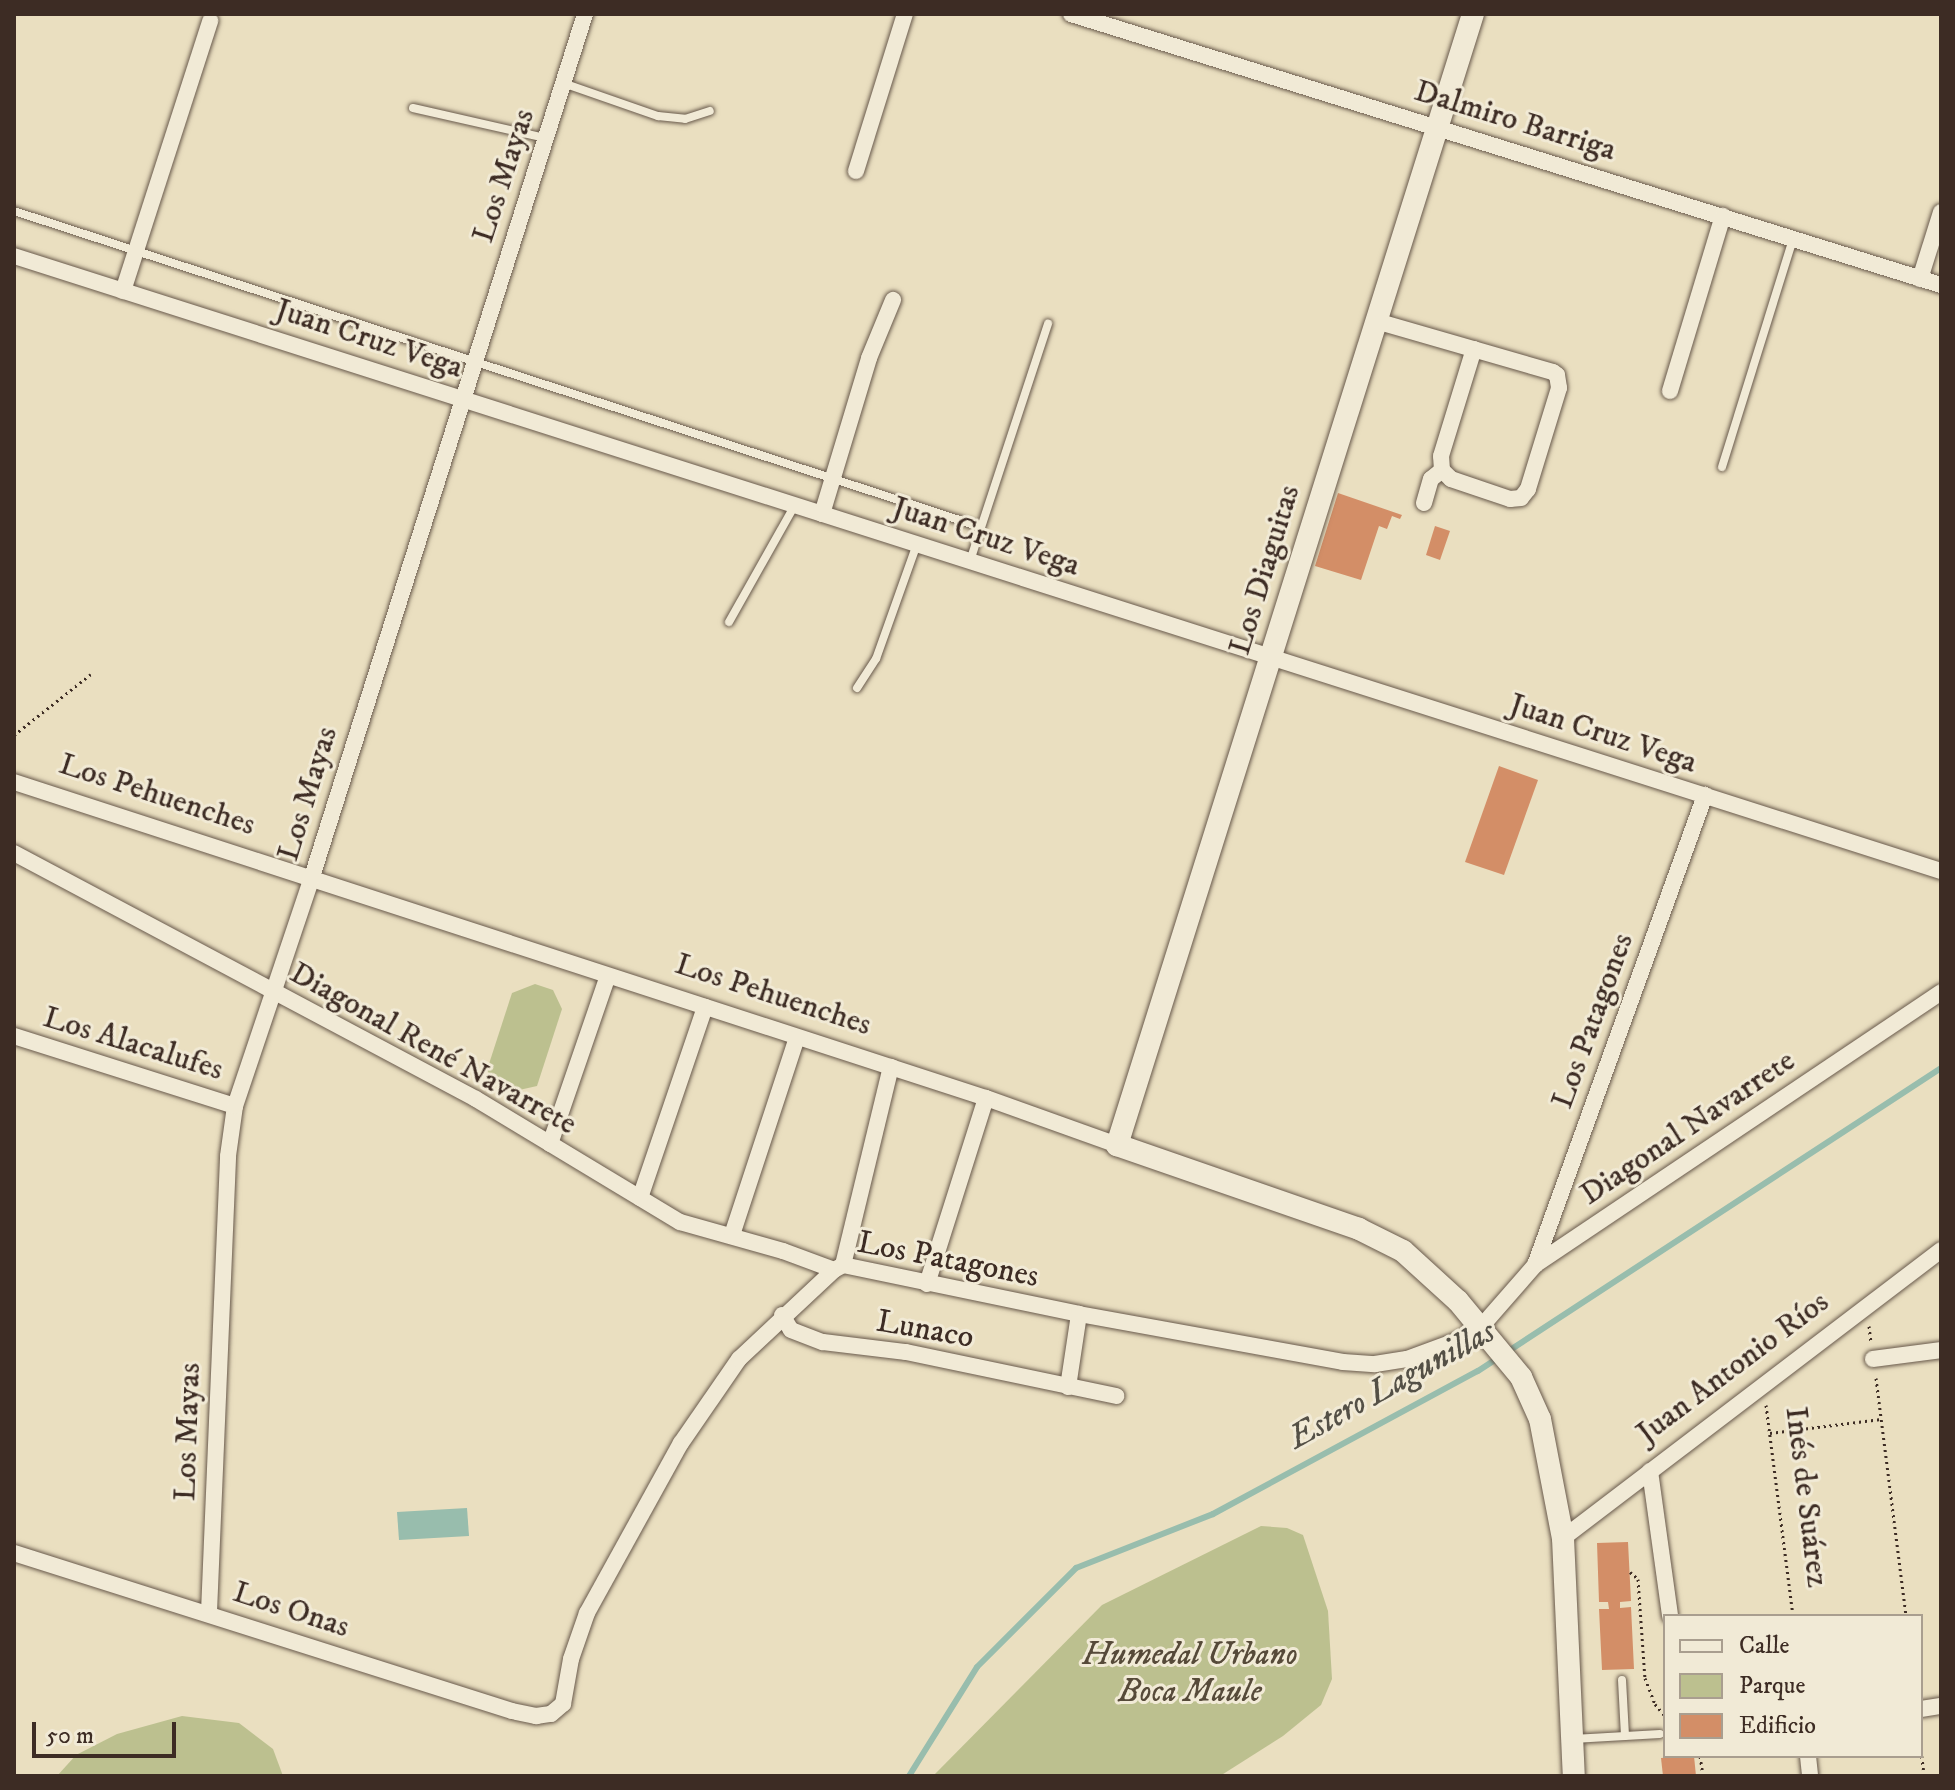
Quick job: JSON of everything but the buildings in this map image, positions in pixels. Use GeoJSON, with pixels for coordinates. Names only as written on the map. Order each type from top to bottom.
{"type":"FeatureCollection","features":[{"type":"Feature","properties":{"kind":"street","name":"Los Mayas"},"geometry":{"type":"LineString","coordinates":[[209,1612],[228,1156],[235,1106],[311,880],[585,14]]}},
{"type":"Feature","properties":{"kind":"street"},"geometry":{"type":"LineString","coordinates":[[856,171],[905,14]]}},
{"type":"Feature","properties":{"kind":"street","name":"Dalmiro Barriga"},"geometry":{"type":"LineString","coordinates":[[1071,14],[1941,285]]}},
{"type":"Feature","properties":{"kind":"street","name":"Los Diaguitas"},"geometry":{"type":"LineString","coordinates":[[1117,1145],[1473,14]]}},
{"type":"Feature","properties":{"kind":"street"},"geometry":{"type":"LineString","coordinates":[[123,291],[210,21]]}},
{"type":"Feature","properties":{"kind":"street"},"geometry":{"type":"LineString","coordinates":[[1920,279],[1941,212]]}},
{"type":"Feature","properties":{"kind":"street"},"geometry":{"type":"LineString","coordinates":[[1670,391],[1723,216]]}},
{"type":"Feature","properties":{"kind":"street","name":"Juan Cruz Vega"},"geometry":{"type":"LineString","coordinates":[[14,256],[1941,871]]}},
{"type":"Feature","properties":{"kind":"street"},"geometry":{"type":"LineString","coordinates":[[822,514],[869,358],[893,300]]}},
{"type":"Feature","properties":{"kind":"street"},"geometry":{"type":"LineString","coordinates":[[1376,321],[1553,372],[1559,378],[1559,388],[1528,489],[1521,498],[1510,499],[1466,484],[1442,470]]}},
{"type":"Feature","properties":{"kind":"street"},"geometry":{"type":"LineString","coordinates":[[1442,470],[1441,456],[1474,349]]}},
{"type":"Feature","properties":{"kind":"street"},"geometry":{"type":"LineString","coordinates":[[1424,503],[1431,479],[1442,470]]}},
{"type":"Feature","properties":{"kind":"street","name":"Los Pehuenches"},"geometry":{"type":"LineString","coordinates":[[14,782],[986,1098],[1382,1240],[1403,1251],[1435,1277],[1481,1327]]}},
{"type":"Feature","properties":{"kind":"street","name":"Los Patagones"},"geometry":{"type":"LineString","coordinates":[[1535,1265],[1705,795]]}},
{"type":"Feature","properties":{"kind":"street","name":"Diagonal René Navarrete"},"geometry":{"type":"LineString","coordinates":[[14,853],[476,1099],[680,1222],[839,1267]]}},
{"type":"Feature","properties":{"kind":"street"},"geometry":{"type":"LineString","coordinates":[[550,1144],[608,976]]}},
{"type":"Feature","properties":{"kind":"street","name":"Diagonal Navarrete"},"geometry":{"type":"LineString","coordinates":[[1481,1327],[1535,1265],[1941,992]]}},
{"type":"Feature","properties":{"kind":"street"},"geometry":{"type":"LineString","coordinates":[[640,1198],[705,1007]]}},
{"type":"Feature","properties":{"kind":"street","name":"Los Alacalufes"},"geometry":{"type":"LineString","coordinates":[[14,1036],[235,1106]]}},
{"type":"Feature","properties":{"kind":"street"},"geometry":{"type":"LineString","coordinates":[[732,1235],[797,1037]]}},
{"type":"Feature","properties":{"kind":"street"},"geometry":{"type":"LineString","coordinates":[[839,1267],[891,1067]]}},
{"type":"Feature","properties":{"kind":"street"},"geometry":{"type":"LineString","coordinates":[[927,1284],[986,1098]]}},
{"type":"Feature","properties":{"kind":"street","name":"Juan Antonio Ríos"},"geometry":{"type":"LineString","coordinates":[[1563,1538],[1941,1250]]}},
{"type":"Feature","properties":{"kind":"street","name":"Los Patagones"},"geometry":{"type":"LineString","coordinates":[[551,1714],[563,1704],[571,1659],[587,1613],[658,1479],[713,1393],[739,1359],[782,1315],[839,1267],[1359,1364],[1407,1359],[1456,1341],[1481,1327]]}},
{"type":"Feature","properties":{"kind":"street"},"geometry":{"type":"LineString","coordinates":[[1068,1387],[1079,1314]]}},
{"type":"Feature","properties":{"kind":"street","name":"Lunaco"},"geometry":{"type":"LineString","coordinates":[[782,1315],[791,1330],[823,1342],[906,1352],[1116,1396]]}},
{"type":"Feature","properties":{"kind":"street"},"geometry":{"type":"LineString","coordinates":[[1481,1327],[1521,1377],[1540,1419],[1563,1538],[1574,1776]]}},
{"type":"Feature","properties":{"kind":"street"},"geometry":{"type":"LineString","coordinates":[[1873,1359],[1941,1350]]}},
{"type":"Feature","properties":{"kind":"street"},"geometry":{"type":"LineString","coordinates":[[1650,1471],[1670,1614]]}},
{"type":"Feature","properties":{"kind":"street","name":"Los Onas"},"geometry":{"type":"LineString","coordinates":[[14,1553],[209,1612],[512,1711],[536,1716],[551,1714]]}},
{"type":"Feature","properties":{"kind":"lane"},"geometry":{"type":"LineString","coordinates":[[563,83],[658,116],[685,119],[710,111]]}},
{"type":"Feature","properties":{"kind":"lane"},"geometry":{"type":"LineString","coordinates":[[413,108],[545,138]]}},
{"type":"Feature","properties":{"kind":"lane"},"geometry":{"type":"LineString","coordinates":[[14,211],[981,527]]}},
{"type":"Feature","properties":{"kind":"lane"},"geometry":{"type":"LineString","coordinates":[[1722,467],[1794,238]]}},
{"type":"Feature","properties":{"kind":"lane"},"geometry":{"type":"LineString","coordinates":[[970,561],[1048,324]]}},
{"type":"Feature","properties":{"kind":"lane"},"geometry":{"type":"LineString","coordinates":[[729,622],[795,505]]}},
{"type":"Feature","properties":{"kind":"lane"},"geometry":{"type":"LineString","coordinates":[[857,688],[876,659],[917,544]]}},
{"type":"Feature","properties":{"kind":"lane"},"geometry":{"type":"LineString","coordinates":[[1622,1680],[1625,1736]]}},
{"type":"Feature","properties":{"kind":"lane"},"geometry":{"type":"LineString","coordinates":[[1572,1739],[1660,1734]]}},
{"type":"Feature","properties":{"kind":"path"},"geometry":{"type":"LineString","coordinates":[[14,735],[91,674]]}},
{"type":"Feature","properties":{"kind":"path"},"geometry":{"type":"LineString","coordinates":[[1867,1307],[1906,1614]]}},
{"type":"Feature","properties":{"kind":"path","name":"Inés de Suárez"},"geometry":{"type":"LineString","coordinates":[[1764,1385],[1793,1614]]}},
{"type":"Feature","properties":{"kind":"path"},"geometry":{"type":"LineString","coordinates":[[1770,1433],[1881,1419]]}},
{"type":"Feature","properties":{"kind":"path"},"geometry":{"type":"LineString","coordinates":[[1630,1572],[1638,1579],[1645,1678],[1655,1704],[1663,1714]]}},
{"type":"Feature","properties":{"kind":"green space"},"geometry":{"type":"Polygon","coordinates":[[[535,984],[553,990],[562,1009],[537,1086],[506,1093],[493,1082],[487,1070],[512,993],[535,984]]]}},
{"type":"Feature","properties":{"kind":"green space","name":"Humedal Urbano Boca Maule"},"geometry":{"type":"Polygon","coordinates":[[[1261,1526],[1287,1528],[1303,1535],[1328,1611],[1332,1679],[1321,1705],[1283,1736],[1220,1776],[933,1776],[1102,1605],[1261,1526]]]}},
{"type":"Feature","properties":{"kind":"green space"},"geometry":{"type":"Polygon","coordinates":[[[182,1716],[239,1723],[273,1749],[283,1776],[57,1776],[76,1755],[117,1734],[182,1716]]]}},
{"type":"Feature","properties":{"kind":"shaded area"},"geometry":{"type":"Polygon","coordinates":[[[467,1508],[469,1536],[399,1540],[397,1512],[467,1508]]]}},
{"type":"Feature","properties":{"kind":"waterway","name":"Estero Lagunillas"},"geometry":{"type":"LineString","coordinates":[[909,1776],[977,1667],[1076,1568],[1213,1514],[1478,1371],[1941,1068]]}}]}
